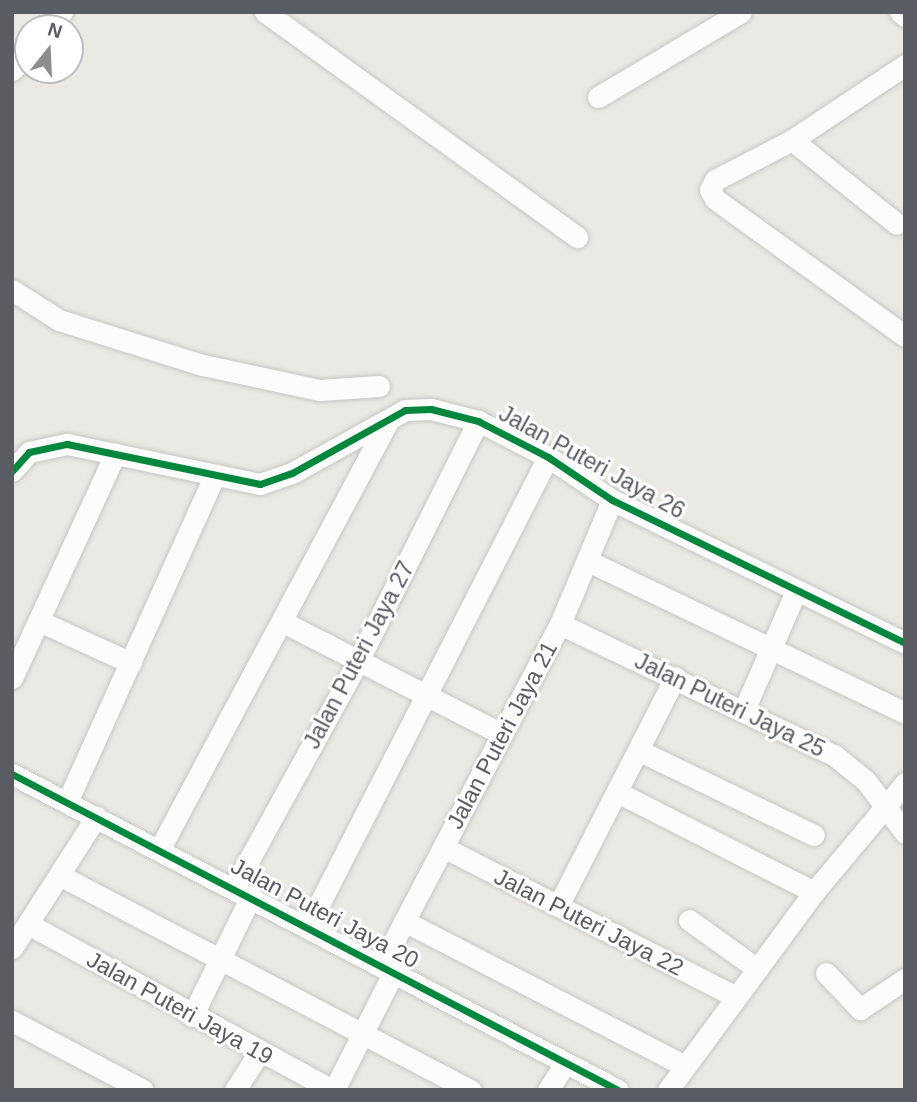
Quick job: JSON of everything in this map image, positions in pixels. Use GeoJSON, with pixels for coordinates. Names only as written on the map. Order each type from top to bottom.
{"type":"FeatureCollection","features":[{"type":"Feature","properties":{"kind":"street"},"geometry":{"type":"LineString","coordinates":[[265,12],[577,237]]}},
{"type":"Feature","properties":{"kind":"street"},"geometry":{"type":"LineString","coordinates":[[598,97],[741,12]]}},
{"type":"Feature","properties":{"kind":"street"},"geometry":{"type":"LineString","coordinates":[[900,12],[905,16]]}},
{"type":"Feature","properties":{"kind":"street"},"geometry":{"type":"LineString","coordinates":[[905,65],[792,140],[715,180],[710,190],[715,199],[905,336]]}},
{"type":"Feature","properties":{"kind":"street"},"geometry":{"type":"LineString","coordinates":[[792,140],[897,225]]}},
{"type":"Feature","properties":{"kind":"street"},"geometry":{"type":"LineString","coordinates":[[12,290],[59,320],[202,365],[320,390],[379,386]]}},
{"type":"Feature","properties":{"kind":"street","name":"Jalan Puteri Jaya 26"},"geometry":{"type":"LineString","coordinates":[[13,469],[40,447],[67,444],[214,477],[260,484],[292,473],[386,424],[405,410],[431,409],[478,421],[548,457],[612,500],[905,643]]}},
{"type":"Feature","properties":{"kind":"street","name":"Jalan Puteri Jaya 27"},"geometry":{"type":"LineString","coordinates":[[192,1016],[218,959],[243,892],[478,421]]}},
{"type":"Feature","properties":{"kind":"street"},"geometry":{"type":"LineString","coordinates":[[159,850],[283,622],[386,424]]}},
{"type":"Feature","properties":{"kind":"street"},"geometry":{"type":"LineString","coordinates":[[12,678],[115,454]]}},
{"type":"Feature","properties":{"kind":"street"},"geometry":{"type":"LineString","coordinates":[[308,926],[548,457]]}},
{"type":"Feature","properties":{"kind":"street"},"geometry":{"type":"LineString","coordinates":[[68,800],[214,477]]}},
{"type":"Feature","properties":{"kind":"street","name":"Jalan Puteri Jaya 21"},"geometry":{"type":"LineString","coordinates":[[333,1090],[388,967],[404,921],[560,624],[612,500]]}},
{"type":"Feature","properties":{"kind":"street"},"geometry":{"type":"LineString","coordinates":[[588,561],[905,713]]}},
{"type":"Feature","properties":{"kind":"street"},"geometry":{"type":"LineString","coordinates":[[744,710],[796,591]]}},
{"type":"Feature","properties":{"kind":"street"},"geometry":{"type":"LineString","coordinates":[[39,621],[131,663]]}},
{"type":"Feature","properties":{"kind":"street"},"geometry":{"type":"LineString","coordinates":[[283,622],[357,663],[502,734]]}},
{"type":"Feature","properties":{"kind":"street","name":"Jalan Puteri Jaya 25"},"geometry":{"type":"LineString","coordinates":[[560,624],[834,755],[866,781],[905,833]]}},
{"type":"Feature","properties":{"kind":"street"},"geometry":{"type":"LineString","coordinates":[[558,906],[619,793],[675,677]]}},
{"type":"Feature","properties":{"kind":"street"},"geometry":{"type":"LineString","coordinates":[[640,751],[814,835]]}},
{"type":"Feature","properties":{"kind":"street","name":"Jalan Puteri Jaya 20"},"geometry":{"type":"LineString","coordinates":[[12,774],[68,800],[159,850],[388,967],[564,1065],[618,1090]]}},
{"type":"Feature","properties":{"kind":"street"},"geometry":{"type":"LineString","coordinates":[[668,1090],[734,996],[814,892],[905,783]]}},
{"type":"Feature","properties":{"kind":"street"},"geometry":{"type":"LineString","coordinates":[[619,793],[814,892]]}},
{"type":"Feature","properties":{"kind":"street"},"geometry":{"type":"LineString","coordinates":[[12,948],[96,817]]}},
{"type":"Feature","properties":{"kind":"street","name":"Jalan Puteri Jaya 22"},"geometry":{"type":"LineString","coordinates":[[443,847],[734,996]]}},
{"type":"Feature","properties":{"kind":"street"},"geometry":{"type":"LineString","coordinates":[[59,876],[471,1090]]}},
{"type":"Feature","properties":{"kind":"street"},"geometry":{"type":"LineString","coordinates":[[689,920],[756,968]]}},
{"type":"Feature","properties":{"kind":"street"},"geometry":{"type":"LineString","coordinates":[[404,921],[685,1066]]}},
{"type":"Feature","properties":{"kind":"street","name":"Jalan Puteri Jaya 19"},"geometry":{"type":"LineString","coordinates":[[28,924],[192,1016],[333,1090]]}},
{"type":"Feature","properties":{"kind":"street"},"geometry":{"type":"LineString","coordinates":[[826,973],[860,1009],[905,979]]}},
{"type":"Feature","properties":{"kind":"street"},"geometry":{"type":"LineString","coordinates":[[12,1021],[143,1090]]}},
{"type":"Feature","properties":{"kind":"street"},"geometry":{"type":"LineString","coordinates":[[235,1090],[260,1051]]}},
{"type":"Feature","properties":{"kind":"street"},"geometry":{"type":"LineString","coordinates":[[548,1090],[564,1065]]}},
{"type":"Feature","properties":{"kind":"cycle path"},"geometry":{"type":"LineString","coordinates":[[12,471],[29,452],[67,444],[260,484],[292,473],[405,410],[431,409],[478,421],[548,457],[612,500],[905,643]]}},
{"type":"Feature","properties":{"kind":"cycle path"},"geometry":{"type":"LineString","coordinates":[[12,774],[618,1090]]}}]}
